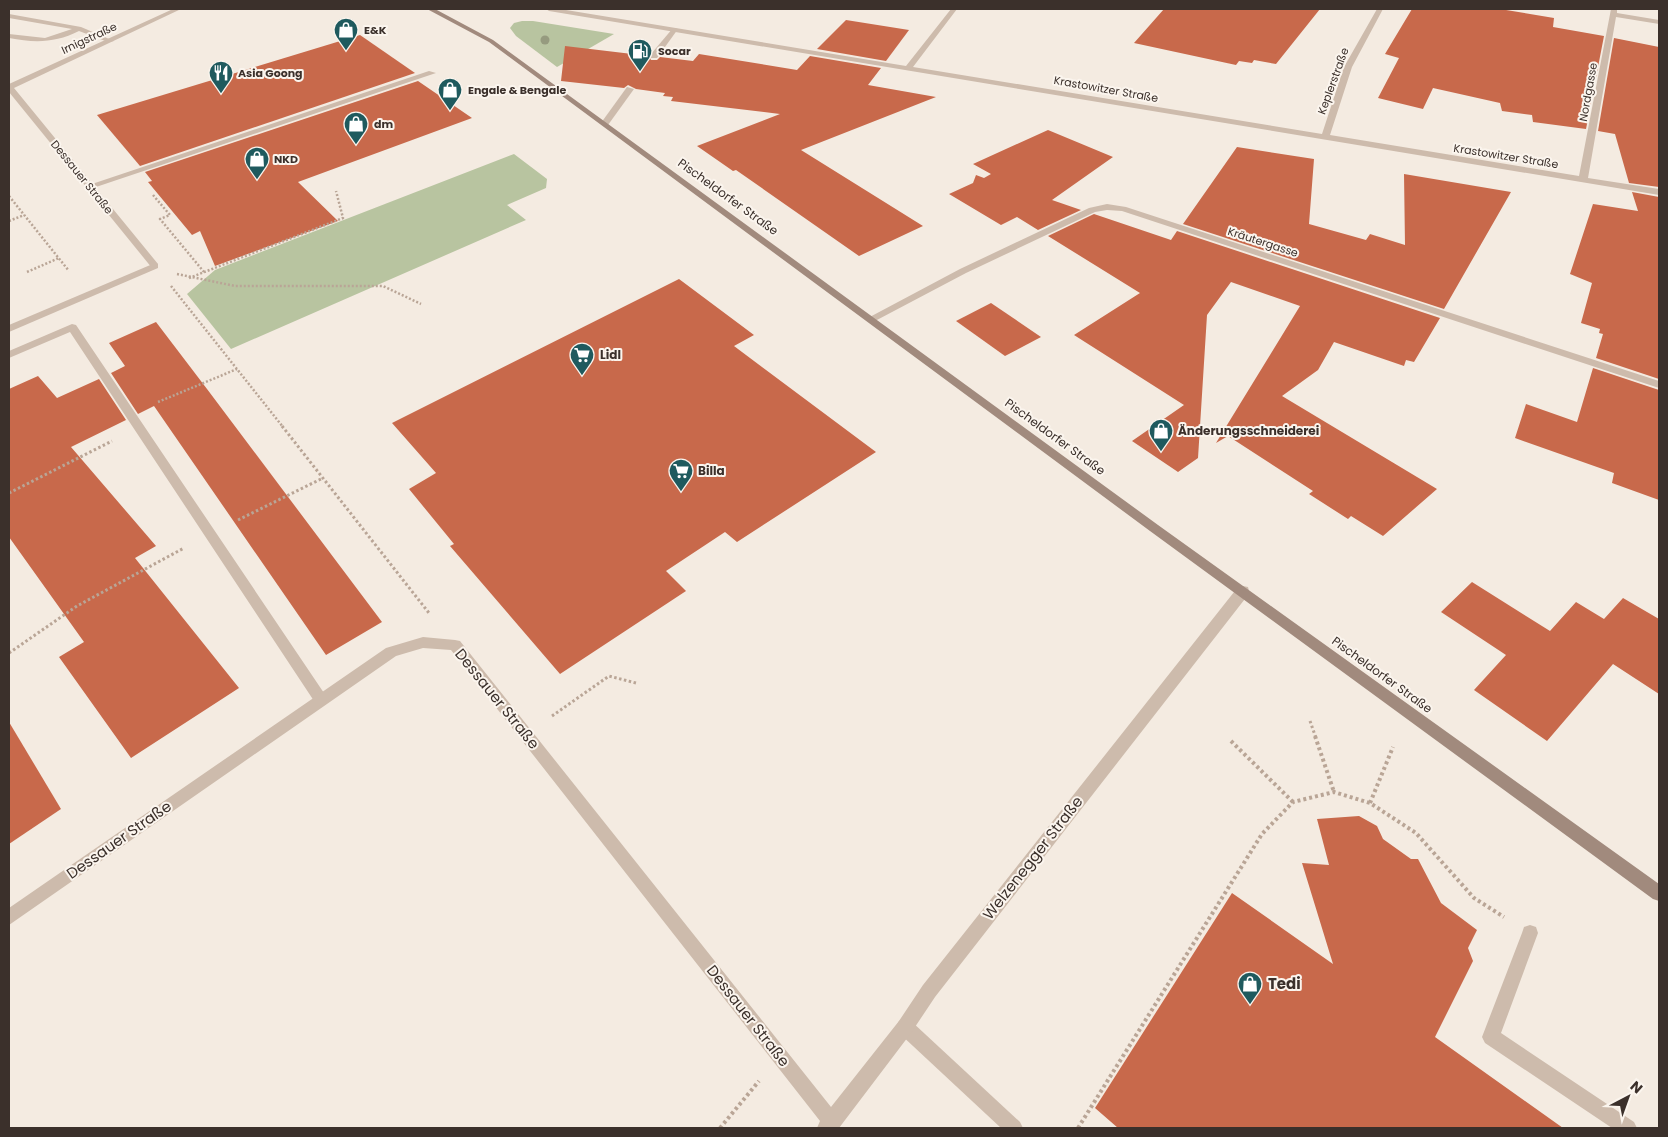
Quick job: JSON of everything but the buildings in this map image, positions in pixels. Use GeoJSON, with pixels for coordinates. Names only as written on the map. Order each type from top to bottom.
{"type":"FeatureCollection","features":[{"type":"Feature","properties":{"kind":"main road","name":"Pischeldorfer Straße"},"geometry":{"type":"LineString","coordinates":[[430,9],[491,41],[1243,592],[1659,893]]}},
{"type":"Feature","properties":{"kind":"street","name":"Irnigstraße"},"geometry":{"type":"LineString","coordinates":[[9,87],[178,9]]}},
{"type":"Feature","properties":{"kind":"street","name":"Krastowitzer Straße"},"geometry":{"type":"LineString","coordinates":[[550,9],[1659,192]]}},
{"type":"Feature","properties":{"kind":"street"},"geometry":{"type":"LineString","coordinates":[[909,67],[954,9]]}},
{"type":"Feature","properties":{"kind":"street","name":"Keplerstraße"},"geometry":{"type":"LineString","coordinates":[[1325,137],[1348,67],[1380,9]]}},
{"type":"Feature","properties":{"kind":"street"},"geometry":{"type":"LineString","coordinates":[[1614,12],[1659,22]]}},
{"type":"Feature","properties":{"kind":"street","name":"Nordgasse"},"geometry":{"type":"LineString","coordinates":[[1584,180],[1614,12]]}},
{"type":"Feature","properties":{"kind":"street"},"geometry":{"type":"LineString","coordinates":[[9,16],[79,28],[110,41]]}},
{"type":"Feature","properties":{"kind":"street"},"geometry":{"type":"LineString","coordinates":[[9,22],[19,18]]}},
{"type":"Feature","properties":{"kind":"street"},"geometry":{"type":"LineString","coordinates":[[9,36],[41,42],[61,38],[79,28]]}},
{"type":"Feature","properties":{"kind":"street"},"geometry":{"type":"LineString","coordinates":[[654,56],[676,29]]}},
{"type":"Feature","properties":{"kind":"street"},"geometry":{"type":"LineString","coordinates":[[90,186],[432,73]]}},
{"type":"Feature","properties":{"kind":"street","name":"Dessauer Straße"},"geometry":{"type":"LineString","coordinates":[[9,87],[155,266]]}},
{"type":"Feature","properties":{"kind":"street"},"geometry":{"type":"LineString","coordinates":[[605,123],[630,89]]}},
{"type":"Feature","properties":{"kind":"street","name":"Kräutergasse"},"geometry":{"type":"LineString","coordinates":[[871,318],[963,271],[1092,210],[1106,207],[1132,212],[1659,385]]}},
{"type":"Feature","properties":{"kind":"street"},"geometry":{"type":"LineString","coordinates":[[9,329],[155,266]]}},
{"type":"Feature","properties":{"kind":"street"},"geometry":{"type":"LineString","coordinates":[[9,355],[72,327],[321,700]]}},
{"type":"Feature","properties":{"kind":"street","name":"Welzenegger Straße"},"geometry":{"type":"LineString","coordinates":[[829,1125],[905,1027],[929,990],[1243,592]]}},
{"type":"Feature","properties":{"kind":"street","name":"Dessauer Straße"},"geometry":{"type":"LineString","coordinates":[[9,917],[391,652],[414,642],[435,641],[455,645],[780,1056],[829,1125]]}},
{"type":"Feature","properties":{"kind":"street"},"geometry":{"type":"LineString","coordinates":[[1530,933],[1492,1037],[1628,1128]]}},
{"type":"Feature","properties":{"kind":"street"},"geometry":{"type":"LineString","coordinates":[[905,1027],[1014,1128]]}},
{"type":"Feature","properties":{"kind":"path"},"geometry":{"type":"LineString","coordinates":[[189,278],[343,218],[336,191]]}},
{"type":"Feature","properties":{"kind":"path"},"geometry":{"type":"LineString","coordinates":[[152,194],[170,215],[160,219],[204,272]]}},
{"type":"Feature","properties":{"kind":"path"},"geometry":{"type":"LineString","coordinates":[[9,196],[88,295]]}},
{"type":"Feature","properties":{"kind":"path"},"geometry":{"type":"LineString","coordinates":[[9,221],[24,215]]}},
{"type":"Feature","properties":{"kind":"path"},"geometry":{"type":"LineString","coordinates":[[27,272],[59,258]]}},
{"type":"Feature","properties":{"kind":"path"},"geometry":{"type":"LineString","coordinates":[[155,266],[189,278],[235,286],[383,286],[421,304]]}},
{"type":"Feature","properties":{"kind":"path"},"geometry":{"type":"LineString","coordinates":[[155,266],[455,645]]}},
{"type":"Feature","properties":{"kind":"path"},"geometry":{"type":"LineString","coordinates":[[130,414],[237,369]]}},
{"type":"Feature","properties":{"kind":"path"},"geometry":{"type":"LineString","coordinates":[[9,493],[140,427]]}},
{"type":"Feature","properties":{"kind":"path"},"geometry":{"type":"LineString","coordinates":[[9,653],[77,606],[210,534],[323,478]]}},
{"type":"Feature","properties":{"kind":"path"},"geometry":{"type":"LineString","coordinates":[[526,734],[609,676],[636,683]]}},
{"type":"Feature","properties":{"kind":"path"},"geometry":{"type":"LineString","coordinates":[[1310,721],[1334,792]]}},
{"type":"Feature","properties":{"kind":"path"},"geometry":{"type":"LineString","coordinates":[[1231,741],[1293,802]]}},
{"type":"Feature","properties":{"kind":"path"},"geometry":{"type":"LineString","coordinates":[[1370,803],[1393,747]]}},
{"type":"Feature","properties":{"kind":"path"},"geometry":{"type":"LineString","coordinates":[[1078,1128],[1262,834],[1293,802],[1334,792],[1370,803],[1416,833],[1474,898],[1530,933]]}},
{"type":"Feature","properties":{"kind":"path"},"geometry":{"type":"LineString","coordinates":[[720,1128],[780,1056]]}},
{"type":"Feature","properties":{"kind":"green space"},"geometry":{"type":"Polygon","coordinates":[[[533,21],[614,34],[557,67],[516,36],[510,28],[514,23],[533,21]]]}},
{"type":"Feature","properties":{"kind":"green space"},"geometry":{"type":"Polygon","coordinates":[[[514,154],[547,179],[546,188],[507,205],[526,220],[231,349],[187,294],[215,270],[514,154]]]}},
{"type":"Feature","properties":{"kind":"place","name":"E&K"},"geometry":{"type":"Point","coordinates":[346,51]}},
{"type":"Feature","properties":{"kind":"place","name":"Socar"},"geometry":{"type":"Point","coordinates":[640,72]}},
{"type":"Feature","properties":{"kind":"place","name":"Asia Goong"},"geometry":{"type":"Point","coordinates":[221,94]}},
{"type":"Feature","properties":{"kind":"place","name":"Engale & Bengale"},"geometry":{"type":"Point","coordinates":[450,111]}},
{"type":"Feature","properties":{"kind":"place","name":"dm"},"geometry":{"type":"Point","coordinates":[356,145]}},
{"type":"Feature","properties":{"kind":"place","name":"NKD"},"geometry":{"type":"Point","coordinates":[257,180]}},
{"type":"Feature","properties":{"kind":"place","name":"Lidl"},"geometry":{"type":"Point","coordinates":[582,376]}},
{"type":"Feature","properties":{"kind":"place","name":"Änderungsschneiderei"},"geometry":{"type":"Point","coordinates":[1161,452]}},
{"type":"Feature","properties":{"kind":"place","name":"Billa"},"geometry":{"type":"Point","coordinates":[681,492]}},
{"type":"Feature","properties":{"kind":"place","name":"Tedi"},"geometry":{"type":"Point","coordinates":[1250,1005]}}]}
